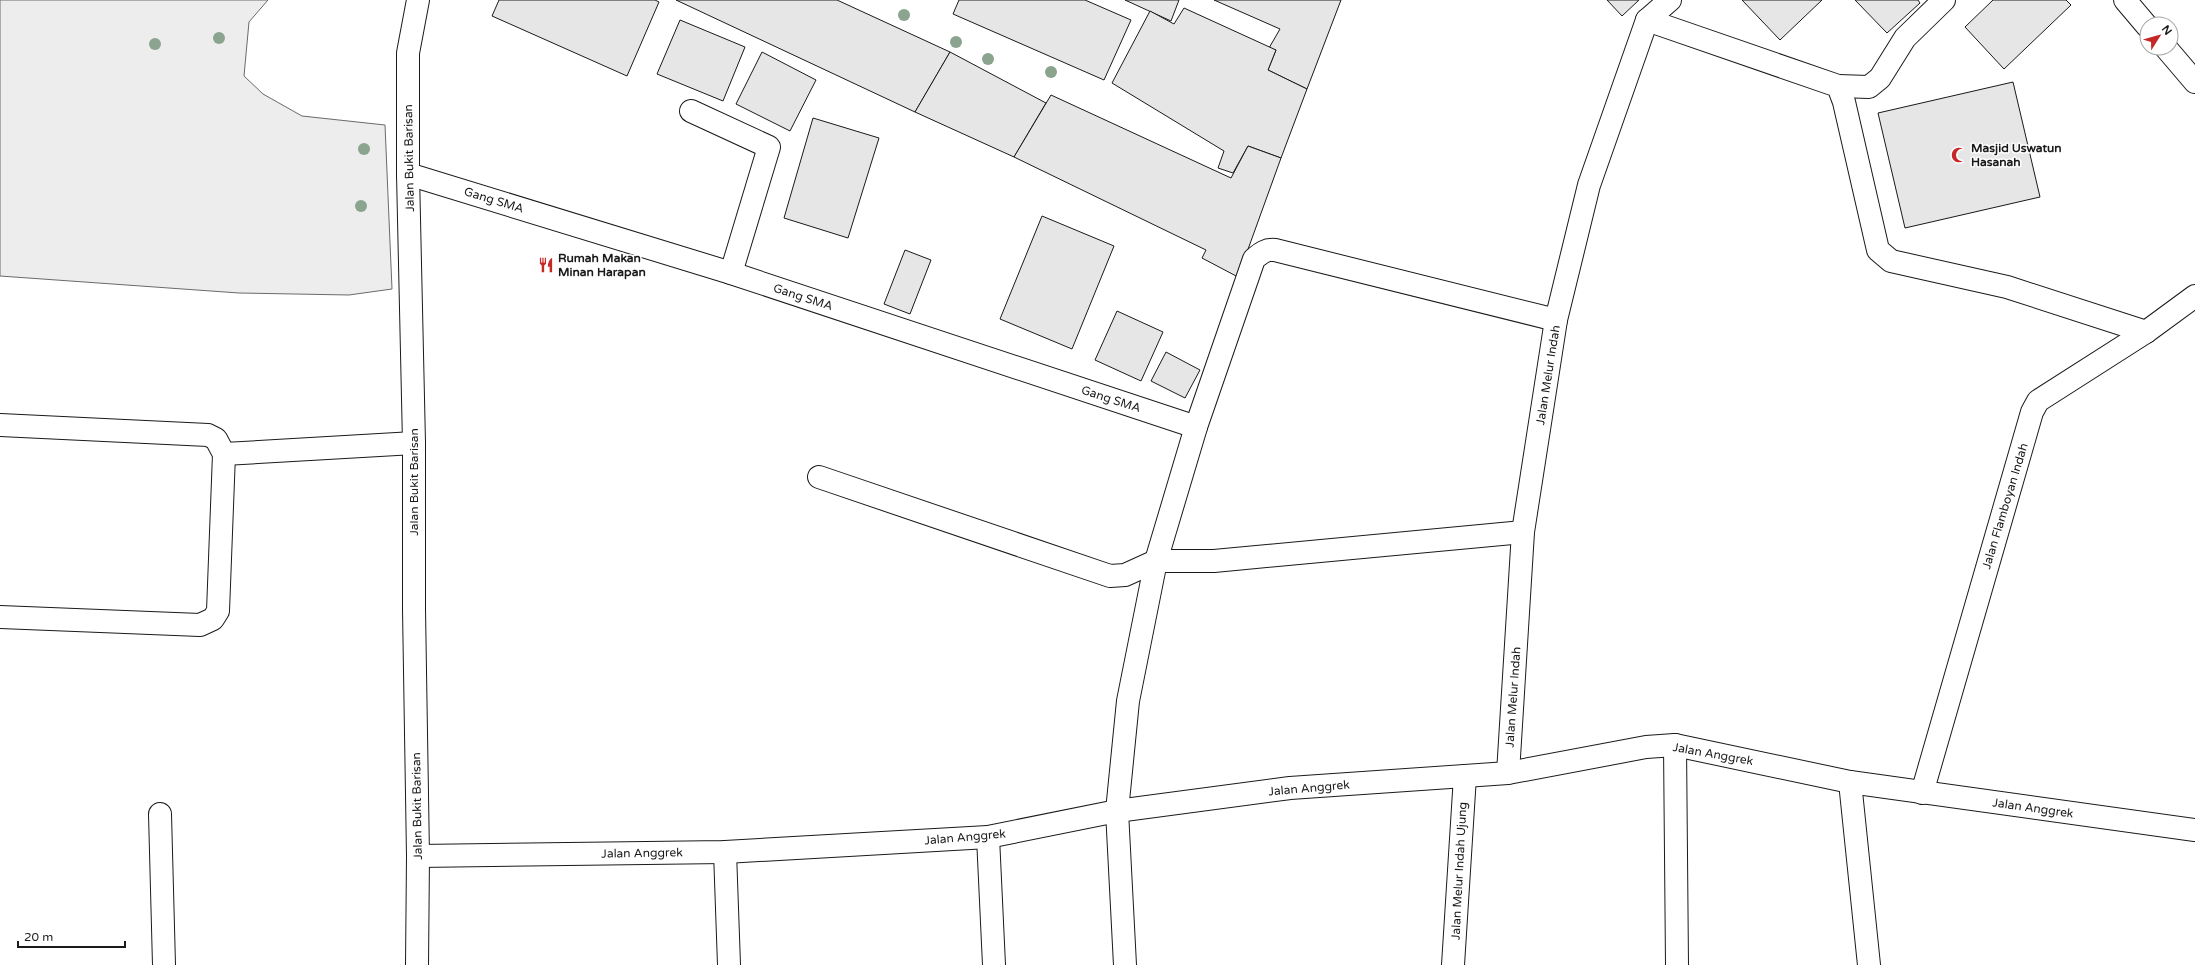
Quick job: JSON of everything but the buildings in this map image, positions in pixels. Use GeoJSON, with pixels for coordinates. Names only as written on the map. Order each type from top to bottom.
{"type":"FeatureCollection","features":[{"type":"Feature","properties":{"kind":"street","name":"Jalan Bukit Barisan"},"geometry":{"type":"LineString","coordinates":[[416,965],[418,856],[414,610],[414,443],[408,174],[408,53],[418,0]]}},
{"type":"Feature","properties":{"kind":"street","name":"Jalan Melur Indah"},"geometry":{"type":"LineString","coordinates":[[1508,773],[1523,532],[1556,320],[1589,185],[1648,20],[1670,0]]}},
{"type":"Feature","properties":{"kind":"street"},"geometry":{"type":"LineString","coordinates":[[1648,20],[1838,86],[1869,87],[1880,78],[1905,38],[1944,0]]}},
{"type":"Feature","properties":{"kind":"street"},"geometry":{"type":"LineString","coordinates":[[2125,0],[2139,17]]}},
{"type":"Feature","properties":{"kind":"street"},"geometry":{"type":"LineString","coordinates":[[2173,56],[2195,82]]}},
{"type":"Feature","properties":{"kind":"street"},"geometry":{"type":"LineString","coordinates":[[1838,86],[1844,102],[1878,250],[1883,256],[1891,261],[2007,287],[2146,332]]}},
{"type":"Feature","properties":{"kind":"street"},"geometry":{"type":"LineString","coordinates":[[691,111],[769,147],[731,273]]}},
{"type":"Feature","properties":{"kind":"street","name":"Gang SMA"},"geometry":{"type":"LineString","coordinates":[[408,174],[731,273],[1196,427]]}},
{"type":"Feature","properties":{"kind":"street"},"geometry":{"type":"LineString","coordinates":[[1125,965],[1117,811],[1128,701],[1156,561],[1196,427],[1254,259],[1260,253],[1269,249],[1556,320]]}},
{"type":"Feature","properties":{"kind":"street","name":"Jalan Flamboyan Indah"},"geometry":{"type":"LineString","coordinates":[[1922,793],[2032,412],[2038,401],[2146,332],[2195,296]]}},
{"type":"Feature","properties":{"kind":"street"},"geometry":{"type":"LineString","coordinates":[[0,425],[208,435],[216,439],[224,454],[218,611],[213,619],[200,625],[0,617]]}},
{"type":"Feature","properties":{"kind":"street"},"geometry":{"type":"LineString","coordinates":[[224,454],[414,443]]}},
{"type":"Feature","properties":{"kind":"street"},"geometry":{"type":"LineString","coordinates":[[819,477],[1110,576],[1124,575],[1156,561],[1214,561],[1523,532]]}},
{"type":"Feature","properties":{"kind":"street"},"geometry":{"type":"LineString","coordinates":[[1675,745],[1677,965]]}},
{"type":"Feature","properties":{"kind":"street","name":"Jalan Anggrek"},"geometry":{"type":"LineString","coordinates":[[418,856],[724,852],[988,838],[1117,811],[1290,788],[1508,773],[1646,747],[1675,745],[1850,782],[2195,830]]}},
{"type":"Feature","properties":{"kind":"street","name":"Jalan Melur Indah Ujung"},"geometry":{"type":"LineString","coordinates":[[1453,965],[1465,776]]}},
{"type":"Feature","properties":{"kind":"street"},"geometry":{"type":"LineString","coordinates":[[1850,782],[1870,965]]}},
{"type":"Feature","properties":{"kind":"street"},"geometry":{"type":"LineString","coordinates":[[160,814],[164,965]]}},
{"type":"Feature","properties":{"kind":"street"},"geometry":{"type":"LineString","coordinates":[[988,838],[994,965]]}},
{"type":"Feature","properties":{"kind":"street"},"geometry":{"type":"LineString","coordinates":[[724,852],[729,965]]}},
{"type":"Feature","properties":{"kind":"shaded area"},"geometry":{"type":"Polygon","coordinates":[[[0,0],[268,0],[249,22],[244,76],[263,94],[302,116],[385,125],[392,289],[349,295],[239,293],[0,276],[0,0]]]}},
{"type":"Feature","properties":{"kind":"place","name":"Masjid Uswatun Hasanah"},"geometry":{"type":"Point","coordinates":[1959,155]}},
{"type":"Feature","properties":{"kind":"place","name":"Rumah Makan Minan Harapan"},"geometry":{"type":"Point","coordinates":[546,265]}}]}
